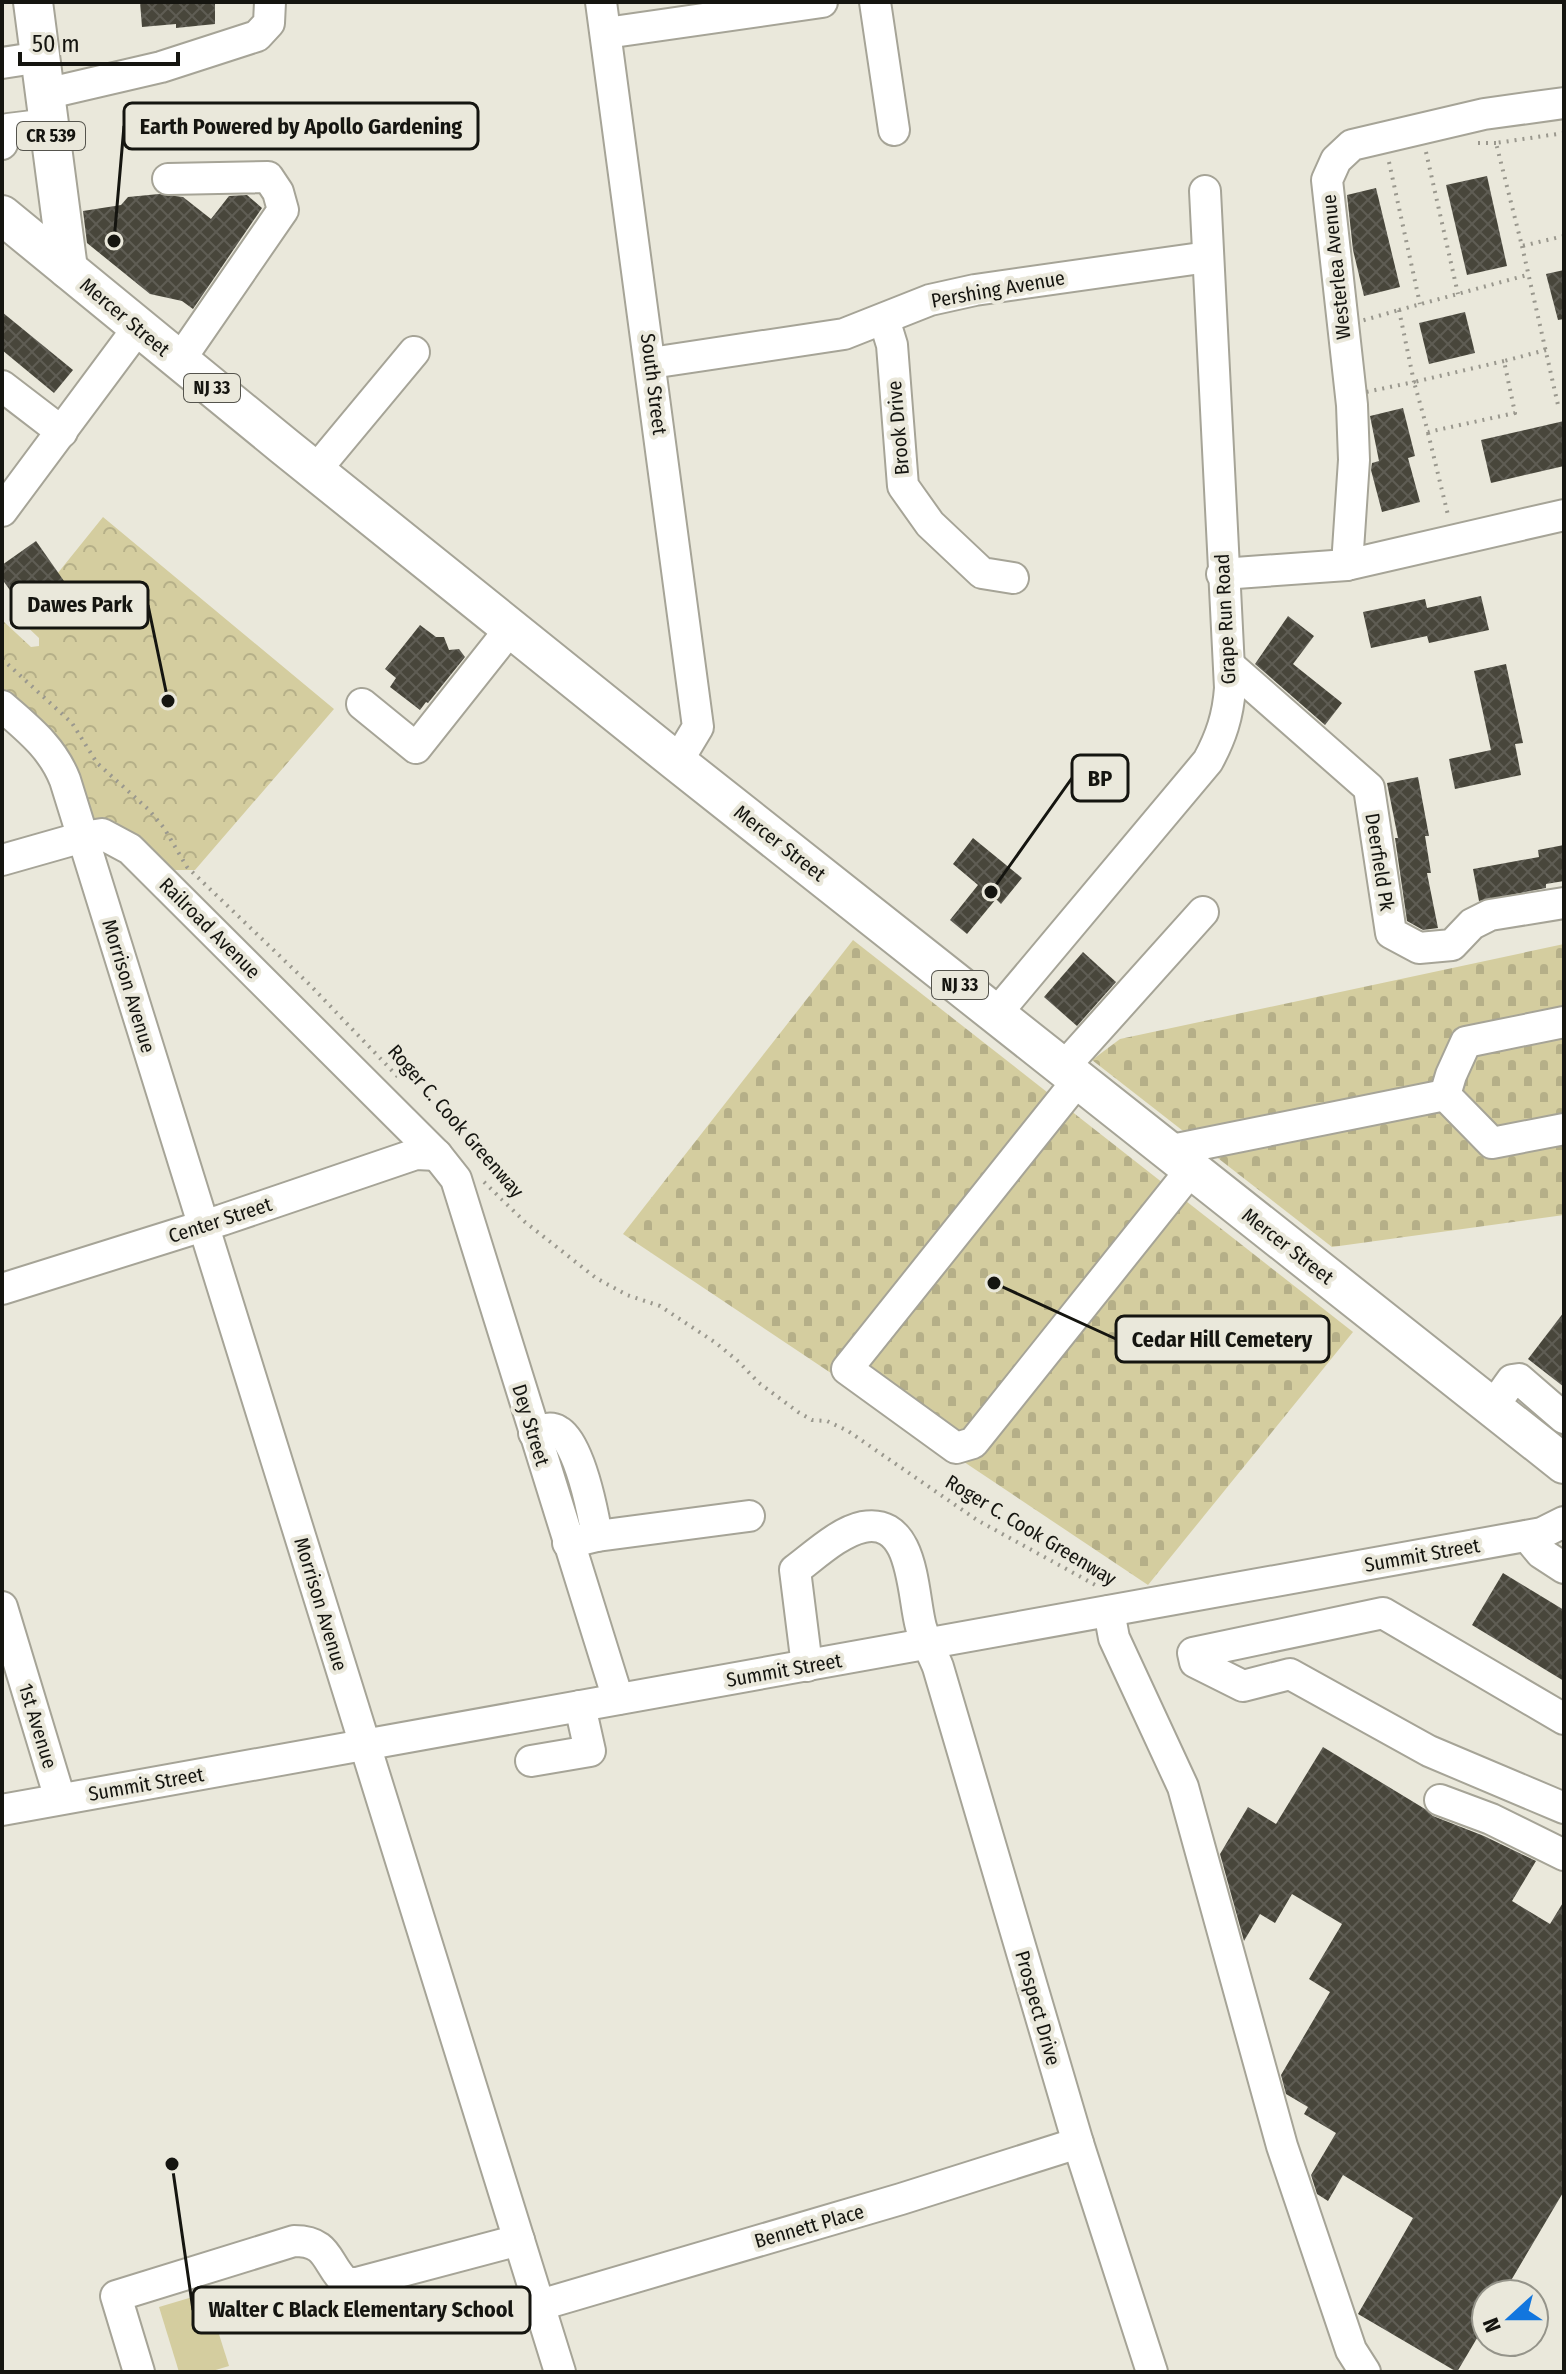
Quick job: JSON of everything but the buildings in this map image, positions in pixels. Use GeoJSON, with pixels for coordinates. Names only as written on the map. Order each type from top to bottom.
{"type":"FeatureCollection","features":[{"type":"Feature","properties":{"kind":"main road","name":"CR 539"},"geometry":{"type":"LineString","coordinates":[[33,2],[68,269]]}},
{"type":"Feature","properties":{"kind":"main road","name":"Mercer Street"},"geometry":{"type":"LineString","coordinates":[[2,215],[677,762],[1492,1408],[1562,1459]]}},
{"type":"Feature","properties":{"kind":"street"},"geometry":{"type":"LineString","coordinates":[[2,144],[8,129],[47,109],[257,36],[269,23],[270,2]]}},
{"type":"Feature","properties":{"kind":"street","name":"South Street"},"geometry":{"type":"LineString","coordinates":[[601,2],[698,727],[677,762]]}},
{"type":"Feature","properties":{"kind":"street"},"geometry":{"type":"LineString","coordinates":[[606,33],[822,2]]}},
{"type":"Feature","properties":{"kind":"street"},"geometry":{"type":"LineString","coordinates":[[875,2],[894,130]]}},
{"type":"Feature","properties":{"kind":"street"},"geometry":{"type":"LineString","coordinates":[[2,63],[41,57]]}},
{"type":"Feature","properties":{"kind":"street","name":"Westerlea Avenue"},"geometry":{"type":"LineString","coordinates":[[1347,565],[1354,460],[1352,405],[1327,180],[1336,160],[1352,145],[1484,114],[1564,103]]}},
{"type":"Feature","properties":{"kind":"street"},"geometry":{"type":"LineString","coordinates":[[168,179],[268,177],[278,192],[283,210],[179,361]]}},
{"type":"Feature","properties":{"kind":"street","name":"Grape Run Road"},"geometry":{"type":"LineString","coordinates":[[996,1014],[1208,761],[1221,738],[1228,712],[1229,665],[1205,191]]}},
{"type":"Feature","properties":{"kind":"street","name":"Pershing Avenue"},"geometry":{"type":"LineString","coordinates":[[651,363],[844,334],[930,300],[975,290],[1208,257]]}},
{"type":"Feature","properties":{"kind":"street","name":"Brook Drive"},"geometry":{"type":"LineString","coordinates":[[884,319],[892,345],[903,486],[930,524],[982,573],[1013,578]]}},
{"type":"Feature","properties":{"kind":"street"},"geometry":{"type":"LineString","coordinates":[[2,511],[138,328]]}},
{"type":"Feature","properties":{"kind":"street"},"geometry":{"type":"LineString","coordinates":[[315,471],[414,352]]}},
{"type":"Feature","properties":{"kind":"street"},"geometry":{"type":"LineString","coordinates":[[2,386],[62,432]]}},
{"type":"Feature","properties":{"kind":"street"},"geometry":{"type":"LineString","coordinates":[[1222,574],[1347,565],[1564,515]]}},
{"type":"Feature","properties":{"kind":"street"},"geometry":{"type":"LineString","coordinates":[[362,704],[416,748],[511,628]]}},
{"type":"Feature","properties":{"kind":"street","name":"Deerfield Pk"},"geometry":{"type":"LineString","coordinates":[[1229,665],[1369,788],[1391,933],[1419,948],[1452,945],[1472,924],[1490,915],[1564,903]]}},
{"type":"Feature","properties":{"kind":"street"},"geometry":{"type":"LineString","coordinates":[[2,706],[44,743],[57,760],[83,837],[2,860]]}},
{"type":"Feature","properties":{"kind":"street","name":"Railroad Avenue"},"geometry":{"type":"LineString","coordinates":[[83,837],[102,834],[130,849],[437,1155]]}},
{"type":"Feature","properties":{"kind":"street","name":"Morrison Avenue"},"geometry":{"type":"LineString","coordinates":[[83,837],[560,2372]]}},
{"type":"Feature","properties":{"kind":"street"},"geometry":{"type":"LineString","coordinates":[[1203,912],[1071,1074],[847,1369],[956,1448],[973,1443],[1179,1160],[1445,1095]]}},
{"type":"Feature","properties":{"kind":"street"},"geometry":{"type":"LineString","coordinates":[[1445,1095],[1466,1042],[1564,1022]]}},
{"type":"Feature","properties":{"kind":"street"},"geometry":{"type":"LineString","coordinates":[[1445,1095],[1492,1143],[1564,1129]]}},
{"type":"Feature","properties":{"kind":"street","name":"Center Street"},"geometry":{"type":"LineString","coordinates":[[2,1289],[416,1154],[437,1155]]}},
{"type":"Feature","properties":{"kind":"street","name":"Dey Street"},"geometry":{"type":"LineString","coordinates":[[437,1155],[456,1179],[534,1433],[583,1540],[618,1699]]}},
{"type":"Feature","properties":{"kind":"street"},"geometry":{"type":"LineString","coordinates":[[1492,1408],[1512,1380],[1519,1379],[1564,1418]]}},
{"type":"Feature","properties":{"kind":"street"},"geometry":{"type":"LineString","coordinates":[[583,1540],[749,1516]]}},
{"type":"Feature","properties":{"kind":"street","name":"Summit Street"},"geometry":{"type":"LineString","coordinates":[[2,1810],[1527,1536],[1542,1533],[1564,1522]]}},
{"type":"Feature","properties":{"kind":"street","name":"Prospect Drive"},"geometry":{"type":"LineString","coordinates":[[807,1666],[795,1570],[842,1537],[863,1527],[883,1528],[895,1535],[907,1554],[921,1630],[938,1667],[1078,2143],[1152,2372]]}},
{"type":"Feature","properties":{"kind":"street"},"geometry":{"type":"LineString","coordinates":[[1527,1536],[1541,1553],[1564,1568]]}},
{"type":"Feature","properties":{"kind":"street","name":"1st Avenue"},"geometry":{"type":"LineString","coordinates":[[2,1607],[60,1799]]}},
{"type":"Feature","properties":{"kind":"street"},"geometry":{"type":"LineString","coordinates":[[1118,1610],[1114,1638],[1183,1787],[1282,2146],[1351,2350],[1365,2372]]}},
{"type":"Feature","properties":{"kind":"street"},"geometry":{"type":"LineString","coordinates":[[1564,1719],[1383,1613],[1193,1653],[1195,1662],[1243,1686],[1290,1674],[1429,1751],[1564,1808]]}},
{"type":"Feature","properties":{"kind":"street"},"geometry":{"type":"LineString","coordinates":[[531,1761],[590,1751],[580,1706]]}},
{"type":"Feature","properties":{"kind":"street"},"geometry":{"type":"LineString","coordinates":[[1440,1800],[1491,1819],[1564,1855]]}},
{"type":"Feature","properties":{"kind":"street","name":"Bennett Place"},"geometry":{"type":"LineString","coordinates":[[540,2305],[901,2199],[1078,2143]]}},
{"type":"Feature","properties":{"kind":"street"},"geometry":{"type":"LineString","coordinates":[[139,2372],[116,2296],[294,2241],[309,2241],[321,2247],[337,2275],[346,2283],[357,2283],[519,2240]]}},
{"type":"Feature","properties":{"kind":"path"},"geometry":{"type":"LineString","coordinates":[[1470,144],[1564,133]]}},
{"type":"Feature","properties":{"kind":"path"},"geometry":{"type":"LineString","coordinates":[[1496,143],[1558,405],[1564,403]]}},
{"type":"Feature","properties":{"kind":"path"},"geometry":{"type":"LineString","coordinates":[[1413,154],[1426,151],[1458,294]]}},
{"type":"Feature","properties":{"kind":"path"},"geometry":{"type":"LineString","coordinates":[[1401,157],[1388,160],[1420,304]]}},
{"type":"Feature","properties":{"kind":"path"},"geometry":{"type":"LineString","coordinates":[[1522,246],[1564,236]]}},
{"type":"Feature","properties":{"kind":"path"},"geometry":{"type":"LineString","coordinates":[[1528,275],[1354,323],[1361,393],[1546,350]]}},
{"type":"Feature","properties":{"kind":"path"},"geometry":{"type":"LineString","coordinates":[[1399,310],[1447,516],[1461,513]]}},
{"type":"Feature","properties":{"kind":"path"},"geometry":{"type":"LineString","coordinates":[[1428,432],[1515,413],[1504,361]]}},
{"type":"Feature","properties":{"kind":"path","name":"Roger C. Cook Greenway"},"geometry":{"type":"LineString","coordinates":[[2,659],[72,723],[97,763],[149,810],[164,828],[187,867],[310,985],[400,1079]]}},
{"type":"Feature","properties":{"kind":"path","name":"Roger C. Cook Greenway"},"geometry":{"type":"LineString","coordinates":[[475,1173],[525,1222],[596,1278],[627,1295],[660,1306],[716,1343],[759,1383],[798,1412],[812,1420],[827,1421],[848,1431],[977,1520],[1095,1585],[1118,1610]]}},
{"type":"Feature","properties":{"kind":"green space"},"geometry":{"type":"Polygon","coordinates":[[[103,517],[334,709],[195,870],[175,870],[92,817],[2,694],[2,620],[31,647],[39,646],[39,638],[20,620],[103,517]]]}},
{"type":"Feature","properties":{"kind":"green space"},"geometry":{"type":"Polygon","coordinates":[[[853,940],[1353,1332],[1148,1585],[623,1234],[853,940]]]}},
{"type":"Feature","properties":{"kind":"green space"},"geometry":{"type":"Polygon","coordinates":[[[1564,944],[1564,1215],[1332,1247],[1092,1060],[1120,1039],[1564,944]]]}},
{"type":"Feature","properties":{"kind":"green space"},"geometry":{"type":"Polygon","coordinates":[[[206,2293],[229,2366],[209,2372],[179,2372],[159,2307],[206,2293]]]}},
{"type":"Feature","properties":{"kind":"place","name":"Earth Powered by Apollo Gardening"},"geometry":{"type":"Point","coordinates":[114,241]}},
{"type":"Feature","properties":{"kind":"place","name":"Dawes Park"},"geometry":{"type":"Point","coordinates":[168,701]}},
{"type":"Feature","properties":{"kind":"place","name":"BP"},"geometry":{"type":"Point","coordinates":[991,892]}},
{"type":"Feature","properties":{"kind":"place","name":"Cedar Hill Cemetery"},"geometry":{"type":"Point","coordinates":[994,1283]}},
{"type":"Feature","properties":{"kind":"place","name":"Walter C Black Elementary School"},"geometry":{"type":"Point","coordinates":[172,2164]}}]}
